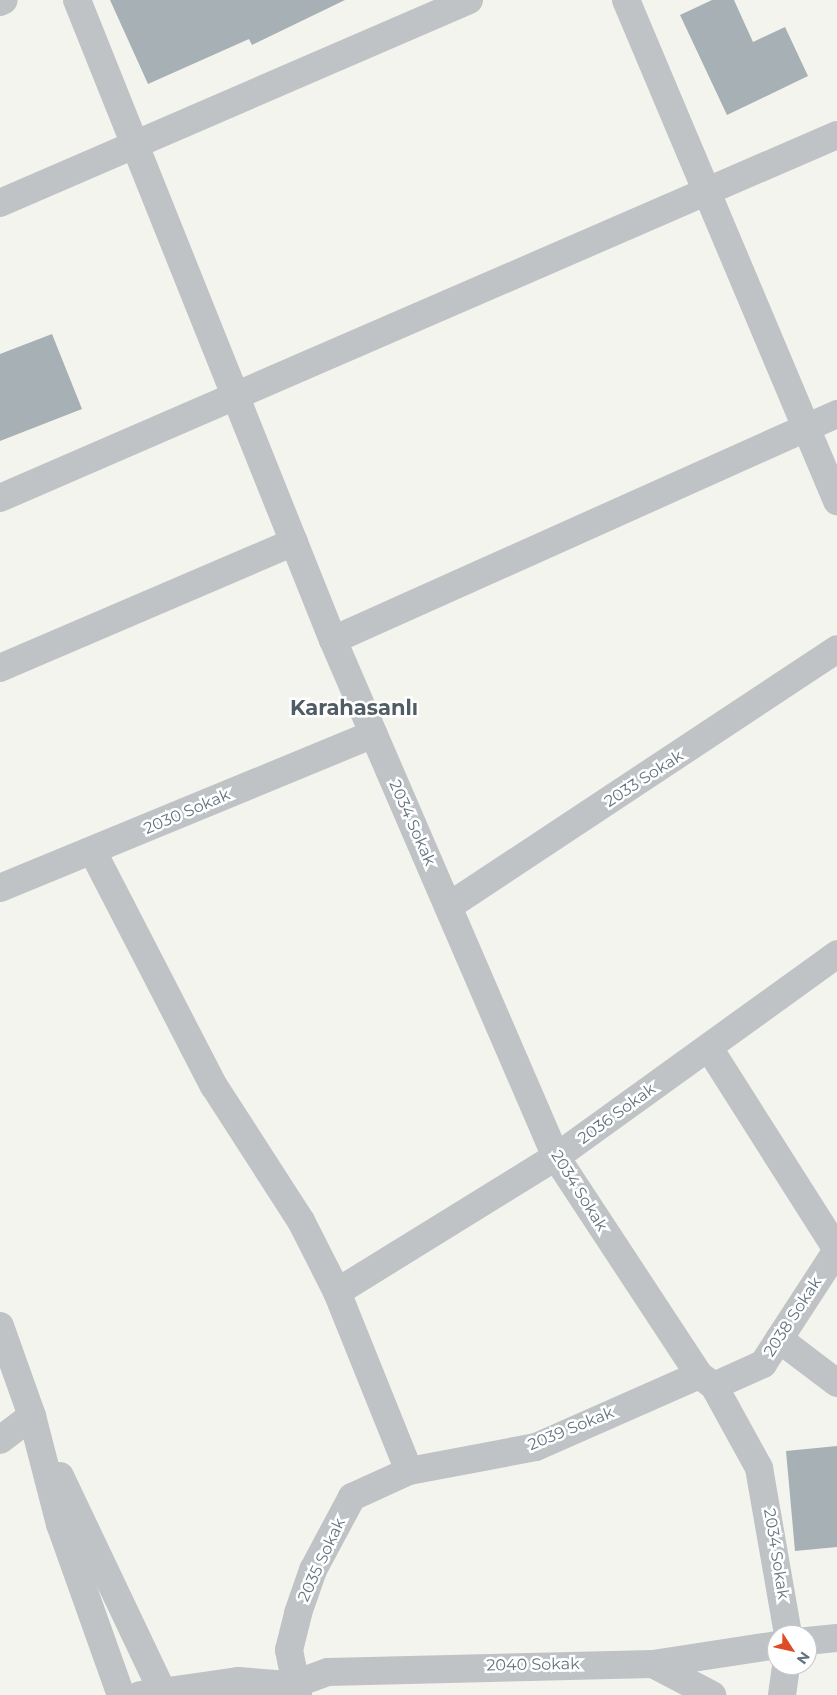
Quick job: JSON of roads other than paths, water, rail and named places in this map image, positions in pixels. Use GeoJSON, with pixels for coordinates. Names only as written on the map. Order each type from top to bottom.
{"type":"FeatureCollection","features":[{"type":"Feature","properties":{"kind":"street"},"geometry":{"type":"LineString","coordinates":[[0,2],[4,0]]}},
{"type":"Feature","properties":{"kind":"street","name":"2034 Sokak"},"geometry":{"type":"LineString","coordinates":[[77,0],[136,142],[235,398],[333,640],[556,1158],[706,1380],[759,1468],[786,1625]]}},
{"type":"Feature","properties":{"kind":"street"},"geometry":{"type":"LineString","coordinates":[[0,203],[136,142],[468,0]]}},
{"type":"Feature","properties":{"kind":"street"},"geometry":{"type":"LineString","coordinates":[[626,0],[837,501]]}},
{"type":"Feature","properties":{"kind":"street"},"geometry":{"type":"LineString","coordinates":[[0,498],[235,398],[837,135]]}},
{"type":"Feature","properties":{"kind":"street"},"geometry":{"type":"LineString","coordinates":[[333,640],[837,414]]}},
{"type":"Feature","properties":{"kind":"street"},"geometry":{"type":"LineString","coordinates":[[0,668],[294,542]]}},
{"type":"Feature","properties":{"kind":"street","name":"2033 Sokak"},"geometry":{"type":"LineString","coordinates":[[449,906],[837,649]]}},
{"type":"Feature","properties":{"kind":"street","name":"2030 Sokak"},"geometry":{"type":"LineString","coordinates":[[0,888],[93,852],[373,734]]}},
{"type":"Feature","properties":{"kind":"street"},"geometry":{"type":"LineString","coordinates":[[93,852],[214,1086],[301,1221],[337,1292],[409,1471]]}},
{"type":"Feature","properties":{"kind":"street","name":"2036 Sokak"},"geometry":{"type":"LineString","coordinates":[[337,1292],[556,1158],[837,954]]}},
{"type":"Feature","properties":{"kind":"street"},"geometry":{"type":"LineString","coordinates":[[709,1048],[837,1250]]}},
{"type":"Feature","properties":{"kind":"street","name":"2038 Sokak"},"geometry":{"type":"LineString","coordinates":[[706,1380],[763,1364],[837,1250]]}},
{"type":"Feature","properties":{"kind":"street"},"geometry":{"type":"LineString","coordinates":[[0,1326],[32,1416],[155,1693]]}},
{"type":"Feature","properties":{"kind":"street"},"geometry":{"type":"LineString","coordinates":[[779,1338],[837,1383]]}},
{"type":"Feature","properties":{"kind":"street","name":"2039 Sokak"},"geometry":{"type":"LineString","coordinates":[[409,1471],[536,1446],[706,1380]]}},
{"type":"Feature","properties":{"kind":"street"},"geometry":{"type":"LineString","coordinates":[[0,1440],[32,1416]]}},
{"type":"Feature","properties":{"kind":"street"},"geometry":{"type":"LineString","coordinates":[[32,1416],[60,1524],[121,1695]]}},
{"type":"Feature","properties":{"kind":"street","name":"2035 Sokak"},"geometry":{"type":"LineString","coordinates":[[294,1688],[289,1650],[298,1613],[331,1535],[352,1497],[409,1471]]}},
{"type":"Feature","properties":{"kind":"street"},"geometry":{"type":"LineString","coordinates":[[817,1640],[837,1638]]}},
{"type":"Feature","properties":{"kind":"street","name":"2040 Sokak"},"geometry":{"type":"LineString","coordinates":[[265,1695],[294,1688],[328,1672],[653,1664],[767,1647]]}},
{"type":"Feature","properties":{"kind":"street"},"geometry":{"type":"LineString","coordinates":[[653,1664],[712,1695]]}},
{"type":"Feature","properties":{"kind":"street"},"geometry":{"type":"LineString","coordinates":[[782,1695],[785,1675]]}},
{"type":"Feature","properties":{"kind":"street","name":"2040 Sokak"},"geometry":{"type":"LineString","coordinates":[[155,1693],[238,1681],[294,1688]]}},
{"type":"Feature","properties":{"kind":"district","name":"Karahasanlı"},"geometry":{"type":"Point","coordinates":[354,708]}}]}
